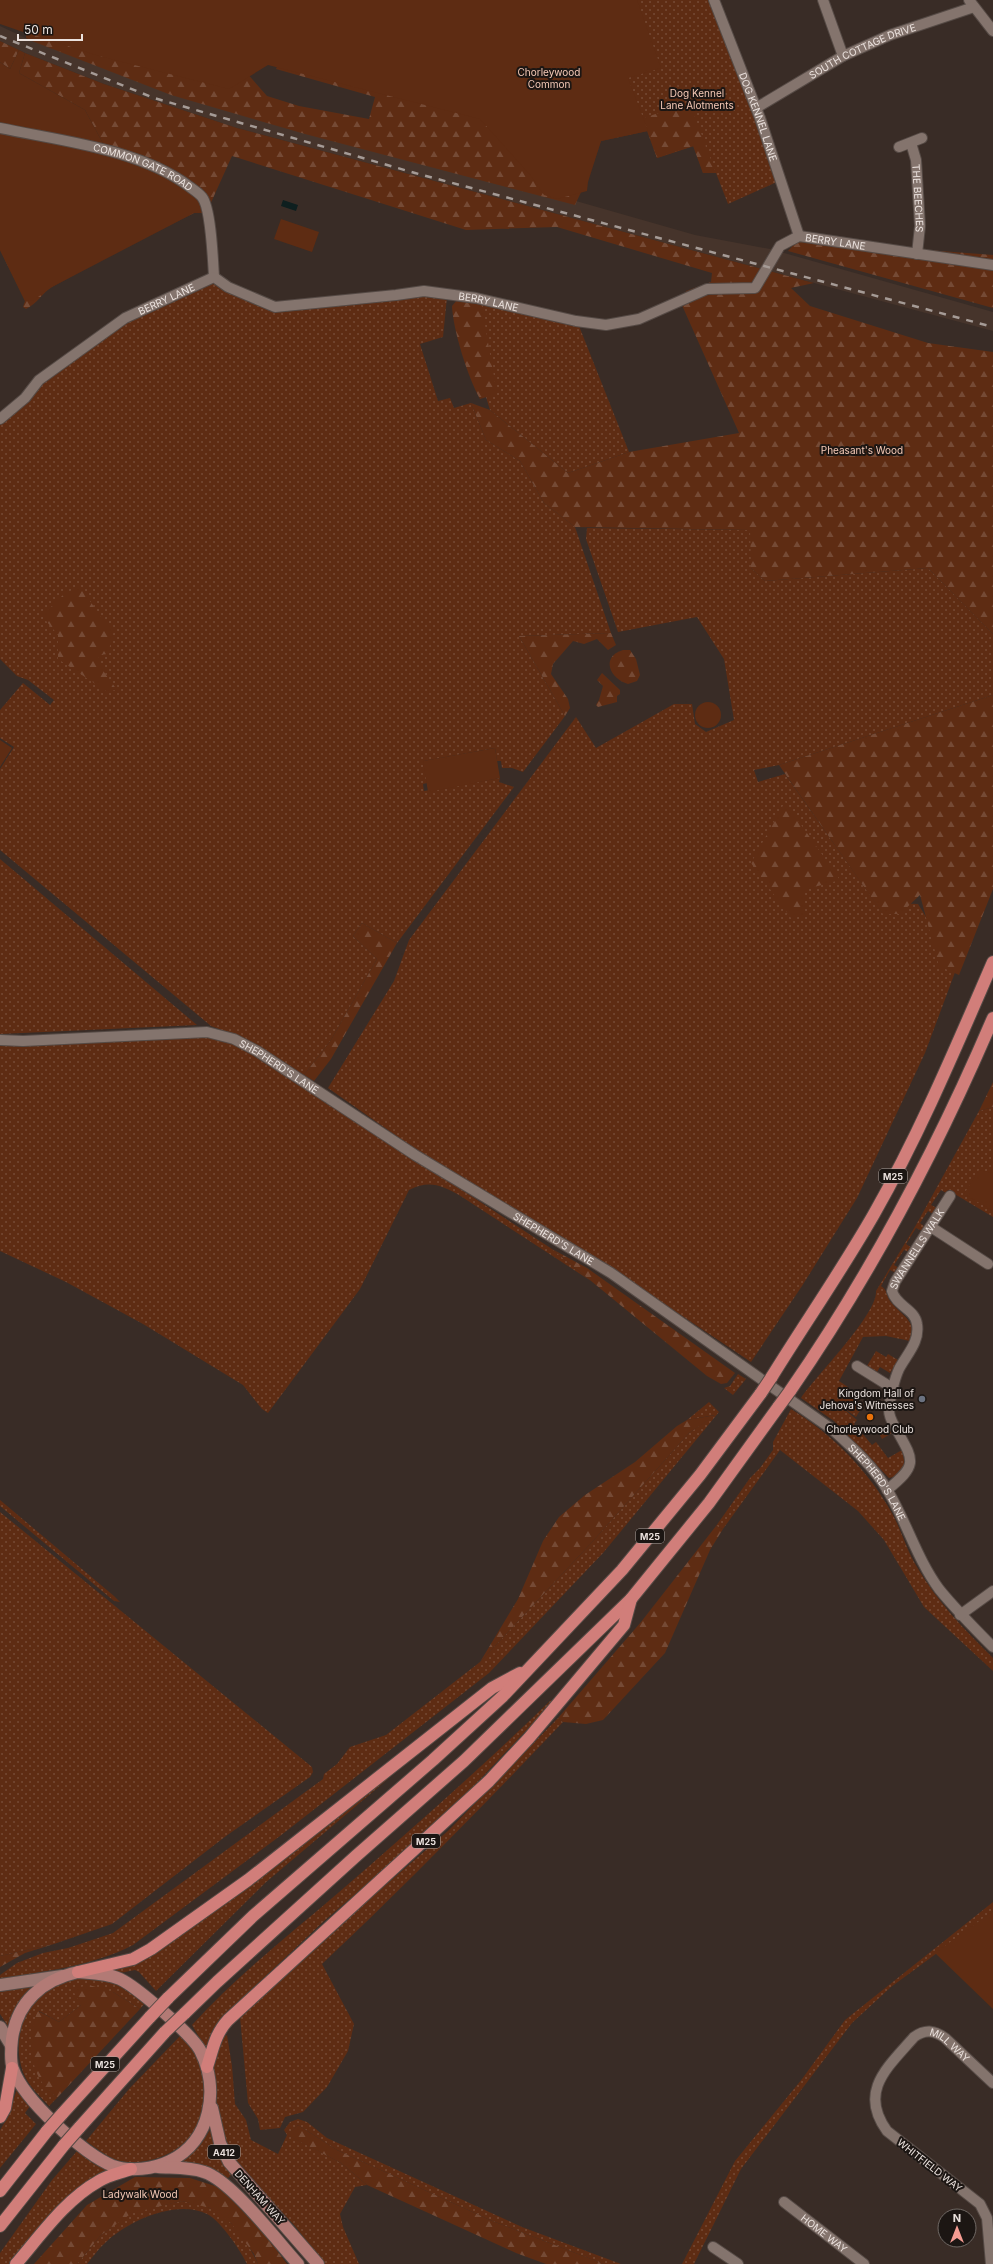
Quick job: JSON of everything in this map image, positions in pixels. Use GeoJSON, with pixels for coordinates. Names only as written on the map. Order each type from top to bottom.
{"type":"FeatureCollection","features":[{"type":"Feature","properties":{"kind":"highway","name":"M25"},"geometry":{"type":"LineString","coordinates":[[0,2191],[47,2131],[168,1998],[253,1916],[503,1696],[622,1570],[700,1475],[771,1378],[823,1298],[874,1212],[938,1090],[993,962]]}},
{"type":"Feature","properties":{"kind":"highway","name":"M25"},"geometry":{"type":"LineString","coordinates":[[0,2226],[64,2145],[165,2032],[217,1982],[356,1856],[464,1761],[631,1599],[709,1503],[790,1391],[844,1309],[893,1227],[960,1095],[993,1018]]}},
{"type":"Feature","properties":{"kind":"highway","name":"M25"},"geometry":{"type":"LineString","coordinates":[[207,2067],[214,2040],[220,2028],[448,1821],[530,1738],[624,1625],[631,1599]]}},
{"type":"Feature","properties":{"kind":"highway","name":"M25"},"geometry":{"type":"LineString","coordinates":[[78,1972],[133,1959],[151,1949],[248,1880],[492,1688],[528,1669]]}},
{"type":"Feature","properties":{"kind":"highway"},"geometry":{"type":"LineString","coordinates":[[0,2117],[5,2108],[12,2068]]}},
{"type":"Feature","properties":{"kind":"highway"},"geometry":{"type":"LineString","coordinates":[[16,2264],[70,2202],[82,2192],[100,2180],[131,2169]]}},
{"type":"Feature","properties":{"kind":"main road","name":"DENHAM WAY"},"geometry":{"type":"LineString","coordinates":[[12,2068],[11,2045],[14,2027],[22,2006],[37,1990],[62,1976],[78,1972],[99,1973],[119,1979],[134,1987],[187,2035],[199,2048],[207,2067],[211,2099],[220,2143],[229,2162],[318,2264]]}},
{"type":"Feature","properties":{"kind":"main road"},"geometry":{"type":"LineString","coordinates":[[12,2068],[22,2088],[36,2105],[82,2148],[114,2166],[131,2169],[168,2162],[184,2153],[196,2140],[206,2121],[211,2099]]}},
{"type":"Feature","properties":{"kind":"main road","name":"DENHAM WAY"},"geometry":{"type":"LineString","coordinates":[[152,2166],[194,2169],[216,2177],[260,2220],[298,2264]]}},
{"type":"Feature","properties":{"kind":"street","name":"DOG KENNEL LANE"},"geometry":{"type":"LineString","coordinates":[[714,0],[780,173],[799,236]]}},
{"type":"Feature","properties":{"kind":"street"},"geometry":{"type":"LineString","coordinates":[[823,0],[843,56]]}},
{"type":"Feature","properties":{"kind":"street","name":"SOUTH COTTAGE DRIVE"},"geometry":{"type":"LineString","coordinates":[[756,108],[843,56],[890,35],[971,4]]}},
{"type":"Feature","properties":{"kind":"street"},"geometry":{"type":"LineString","coordinates":[[971,4],[993,31]]}},
{"type":"Feature","properties":{"kind":"street","name":"COMMON GATE ROAD"},"geometry":{"type":"LineString","coordinates":[[0,128],[119,154],[145,162],[178,178],[203,197],[211,233],[214,277]]}},
{"type":"Feature","properties":{"kind":"street"},"geometry":{"type":"LineString","coordinates":[[899,147],[922,138]]}},
{"type":"Feature","properties":{"kind":"street","name":"THE BEECHES"},"geometry":{"type":"LineString","coordinates":[[911,143],[916,160],[920,226],[917,254]]}},
{"type":"Feature","properties":{"kind":"street","name":"BERRY LANE"},"geometry":{"type":"LineString","coordinates":[[0,419],[25,398],[39,380],[125,318],[214,277],[228,287],[275,307],[424,291],[476,298],[576,321],[606,326],[639,319],[707,289],[755,288],[780,246],[799,236],[993,265]]}},
{"type":"Feature","properties":{"kind":"street","name":"SHEPHERD'S LANE"},"geometry":{"type":"LineString","coordinates":[[0,1040],[23,1041],[207,1032],[234,1039],[257,1051],[415,1155],[610,1273],[833,1430],[856,1451],[888,1490],[924,1564],[960,1615],[993,1647]]}},
{"type":"Feature","properties":{"kind":"street","name":"SWANNELLS WALK"},"geometry":{"type":"LineString","coordinates":[[888,1490],[909,1471],[911,1460],[908,1450],[889,1414],[900,1368],[916,1338],[918,1329],[914,1316],[895,1298],[893,1288],[930,1226],[950,1196]]}},
{"type":"Feature","properties":{"kind":"street"},"geometry":{"type":"LineString","coordinates":[[930,1226],[988,1264]]}},
{"type":"Feature","properties":{"kind":"street"},"geometry":{"type":"LineString","coordinates":[[858,1366],[894,1389]]}},
{"type":"Feature","properties":{"kind":"street"},"geometry":{"type":"LineString","coordinates":[[960,1615],[993,1591]]}},
{"type":"Feature","properties":{"kind":"street"},"geometry":{"type":"LineString","coordinates":[[0,1985],[62,1976]]}},
{"type":"Feature","properties":{"kind":"street"},"geometry":{"type":"LineString","coordinates":[[0,2027],[11,2045]]}},
{"type":"Feature","properties":{"kind":"street","name":"MILL WAY"},"geometry":{"type":"LineString","coordinates":[[888,2066],[914,2037],[921,2032],[937,2032],[993,2084]]}},
{"type":"Feature","properties":{"kind":"street","name":"WHITFIELD WAY"},"geometry":{"type":"LineString","coordinates":[[888,2066],[881,2077],[875,2094],[876,2109],[882,2124],[896,2138],[980,2204],[986,2218],[991,2264]]}},
{"type":"Feature","properties":{"kind":"street","name":"HOME WAY"},"geometry":{"type":"LineString","coordinates":[[784,2202],[864,2264]]}},
{"type":"Feature","properties":{"kind":"street"},"geometry":{"type":"LineString","coordinates":[[714,2251],[738,2264]]}},
{"type":"Feature","properties":{"kind":"shaded area"},"geometry":{"type":"Polygon","coordinates":[[[0,26],[32,41],[576,201],[695,235],[770,249],[993,312],[993,331],[237,128],[104,84],[25,53],[0,41],[0,26]]]}},
{"type":"Feature","properties":{"kind":"shaded area"},"geometry":{"type":"Polygon","coordinates":[[[283,200],[298,205],[296,211],[281,206],[283,200]]]}},
{"type":"Feature","properties":{"kind":"green space","name":"Chorleywood Common"},"geometry":{"type":"Polygon","coordinates":[[[0,0],[637,0],[661,68],[628,78],[648,131],[601,141],[588,182],[587,191],[557,199],[544,195],[531,176],[480,119],[268,65],[229,89],[99,56],[34,35],[32,41],[26,38],[26,33],[0,24],[0,0]]]}},
{"type":"Feature","properties":{"kind":"green space","name":"Dog Kennel Lane Alotments"},"geometry":{"type":"Polygon","coordinates":[[[436,0],[710,0],[779,181],[728,204],[716,173],[703,173],[694,146],[657,158],[647,131],[601,141],[590,173],[436,0]]]}},
{"type":"Feature","properties":{"kind":"green space"},"geometry":{"type":"Polygon","coordinates":[[[33,30],[239,64],[267,96],[299,106],[369,119],[375,97],[276,69],[279,62],[416,75],[590,173],[575,205],[305,134],[171,95],[32,41],[33,30]]]}},
{"type":"Feature","properties":{"kind":"green space"},"geometry":{"type":"Polygon","coordinates":[[[0,41],[19,50],[10,69],[0,62],[0,41]]]}},
{"type":"Feature","properties":{"kind":"green space"},"geometry":{"type":"Polygon","coordinates":[[[19,50],[25,53],[19,73],[85,110],[106,149],[0,125],[0,62],[10,69],[19,50]]]}},
{"type":"Feature","properties":{"kind":"green space","name":"Pheasant's Wood"},"geometry":{"type":"Polygon","coordinates":[[[25,53],[104,84],[237,128],[814,283],[791,288],[810,306],[928,343],[993,352],[993,634],[928,568],[765,581],[751,568],[750,530],[575,527],[544,503],[520,461],[486,440],[471,403],[490,410],[568,473],[629,452],[739,433],[681,303],[686,291],[711,282],[712,273],[557,227],[466,230],[232,156],[209,207],[202,213],[194,213],[69,277],[48,289],[26,309],[23,307],[25,301],[0,250],[0,217],[106,149],[85,110],[19,73],[25,53]]]}},
{"type":"Feature","properties":{"kind":"green space"},"geometry":{"type":"Polygon","coordinates":[[[681,106],[693,112],[716,173],[703,173],[693,146],[657,158],[643,118],[681,106]]]}},
{"type":"Feature","properties":{"kind":"green space"},"geometry":{"type":"Polygon","coordinates":[[[0,132],[138,161],[195,195],[207,211],[194,213],[50,288],[34,300],[25,301],[0,250],[0,132]]]}},
{"type":"Feature","properties":{"kind":"green space"},"geometry":{"type":"Polygon","coordinates":[[[281,219],[319,232],[312,252],[274,239],[281,219]]]}},
{"type":"Feature","properties":{"kind":"green space"},"geometry":{"type":"Polygon","coordinates":[[[798,240],[993,255],[993,308],[788,251],[798,240]]]}},
{"type":"Feature","properties":{"kind":"green space"},"geometry":{"type":"Polygon","coordinates":[[[214,283],[251,303],[282,311],[311,308],[332,303],[375,297],[434,295],[447,297],[443,337],[420,344],[438,401],[450,398],[454,408],[471,403],[486,440],[520,461],[544,503],[575,527],[611,633],[519,636],[565,716],[523,772],[512,768],[502,768],[501,761],[497,761],[495,748],[424,761],[427,783],[423,784],[424,791],[500,778],[499,782],[514,787],[397,943],[362,923],[353,936],[377,959],[331,1040],[304,1075],[232,1034],[211,1026],[0,850],[0,769],[14,747],[0,738],[0,710],[23,683],[50,705],[54,700],[28,680],[17,676],[0,659],[0,424],[40,385],[126,320],[214,283]]]}},
{"type":"Feature","properties":{"kind":"green space"},"geometry":{"type":"Polygon","coordinates":[[[458,299],[481,302],[497,394],[480,399],[475,390],[462,354],[455,328],[452,306],[458,299]]]}},
{"type":"Feature","properties":{"kind":"green space"},"geometry":{"type":"Polygon","coordinates":[[[481,302],[579,326],[629,452],[568,473],[490,410],[486,397],[481,302]]]}},
{"type":"Feature","properties":{"kind":"green space"},"geometry":{"type":"Polygon","coordinates":[[[587,528],[751,530],[751,568],[765,581],[928,568],[993,634],[993,695],[779,765],[754,770],[758,782],[785,774],[882,912],[895,903],[918,904],[957,967],[925,1053],[857,1198],[802,1286],[751,1362],[627,1279],[418,1151],[328,1088],[394,981],[409,940],[576,717],[596,748],[674,704],[692,704],[695,724],[706,732],[734,720],[724,659],[697,617],[618,632],[586,539],[587,528]]]}},
{"type":"Feature","properties":{"kind":"green space"},"geometry":{"type":"Polygon","coordinates":[[[81,588],[103,620],[114,630],[108,654],[98,655],[104,672],[117,690],[106,691],[58,659],[58,635],[42,616],[66,592],[81,588]]]}},
{"type":"Feature","properties":{"kind":"green space"},"geometry":{"type":"Polygon","coordinates":[[[611,633],[616,645],[608,650],[597,639],[584,644],[573,641],[553,664],[551,674],[568,699],[570,708],[565,716],[519,636],[611,633]]]}},
{"type":"Feature","properties":{"kind":"green space"},"geometry":{"type":"Polygon","coordinates":[[[623,650],[630,650],[636,659],[640,675],[637,681],[628,684],[616,678],[610,668],[612,658],[616,653],[623,650]]]}},
{"type":"Feature","properties":{"kind":"green space"},"geometry":{"type":"Polygon","coordinates":[[[602,673],[620,690],[620,694],[617,696],[617,702],[598,707],[596,705],[603,686],[597,680],[602,673]]]}},
{"type":"Feature","properties":{"kind":"green space"},"geometry":{"type":"Polygon","coordinates":[[[993,695],[993,889],[959,975],[939,966],[920,895],[900,914],[883,914],[779,765],[993,695]]]}},
{"type":"Feature","properties":{"kind":"green space"},"geometry":{"type":"Polygon","coordinates":[[[708,702],[717,706],[721,715],[717,724],[708,728],[699,724],[695,715],[699,706],[708,702]]]}},
{"type":"Feature","properties":{"kind":"green space"},"geometry":{"type":"Polygon","coordinates":[[[0,740],[12,748],[0,767],[0,740]]]}},
{"type":"Feature","properties":{"kind":"green space"},"geometry":{"type":"Polygon","coordinates":[[[495,748],[500,778],[428,792],[423,761],[495,748]]]}},
{"type":"Feature","properties":{"kind":"green space"},"geometry":{"type":"Polygon","coordinates":[[[785,802],[840,880],[803,890],[805,916],[791,918],[751,863],[785,802]]]}},
{"type":"Feature","properties":{"kind":"green space"},"geometry":{"type":"Polygon","coordinates":[[[0,859],[197,1025],[0,1034],[0,859]]]}},
{"type":"Feature","properties":{"kind":"green space"},"geometry":{"type":"Polygon","coordinates":[[[362,923],[397,943],[331,1059],[314,1081],[304,1075],[331,1040],[377,959],[353,936],[362,923]]]}},
{"type":"Feature","properties":{"kind":"green space"},"geometry":{"type":"Polygon","coordinates":[[[211,1037],[234,1044],[308,1089],[552,1249],[591,1281],[459,1195],[441,1186],[423,1185],[416,1187],[409,1190],[360,1289],[268,1413],[262,1409],[243,1385],[143,1324],[66,1282],[0,1251],[0,1043],[211,1037]]]}},
{"type":"Feature","properties":{"kind":"green space"},"geometry":{"type":"Polygon","coordinates":[[[993,1082],[993,1107],[979,1111],[993,1082]]]}},
{"type":"Feature","properties":{"kind":"green space"},"geometry":{"type":"Polygon","coordinates":[[[993,1107],[993,1217],[948,1190],[946,1193],[941,1190],[931,1205],[937,1208],[933,1214],[928,1211],[920,1223],[925,1227],[922,1231],[916,1228],[906,1244],[912,1248],[909,1252],[904,1250],[894,1265],[899,1268],[896,1273],[890,1270],[881,1286],[886,1291],[890,1301],[910,1323],[912,1334],[910,1341],[886,1336],[863,1337],[839,1381],[848,1387],[847,1390],[856,1395],[855,1398],[864,1404],[856,1417],[838,1404],[857,1420],[854,1424],[872,1445],[876,1442],[888,1458],[902,1450],[905,1465],[897,1476],[889,1478],[834,1421],[801,1398],[845,1345],[867,1314],[874,1301],[876,1291],[916,1225],[979,1111],[993,1107]]]}},
{"type":"Feature","properties":{"kind":"green space"},"geometry":{"type":"Polygon","coordinates":[[[979,1170],[993,1173],[993,1211],[964,1194],[979,1170]]]}},
{"type":"Feature","properties":{"kind":"green space"},"geometry":{"type":"Polygon","coordinates":[[[552,1249],[587,1268],[735,1373],[727,1383],[721,1384],[707,1376],[552,1249]]]}},
{"type":"Feature","properties":{"kind":"green space"},"geometry":{"type":"Polygon","coordinates":[[[876,1351],[886,1357],[888,1354],[898,1360],[890,1373],[880,1367],[877,1372],[867,1366],[876,1351]]]}},
{"type":"Feature","properties":{"kind":"green space"},"geometry":{"type":"Polygon","coordinates":[[[738,1374],[746,1379],[733,1395],[724,1388],[730,1386],[738,1374]]]}},
{"type":"Feature","properties":{"kind":"green space"},"geometry":{"type":"Polygon","coordinates":[[[709,1402],[719,1412],[603,1553],[489,1673],[280,1836],[133,1945],[102,1958],[85,1963],[0,1979],[0,1975],[17,1963],[43,1953],[68,1948],[113,1933],[323,1779],[324,1774],[337,1764],[350,1747],[386,1735],[480,1662],[593,1541],[689,1433],[715,1415],[687,1420],[709,1402]]]}},
{"type":"Feature","properties":{"kind":"green space"},"geometry":{"type":"Polygon","coordinates":[[[791,1409],[821,1430],[835,1442],[849,1455],[873,1484],[893,1515],[910,1555],[925,1580],[942,1604],[993,1658],[993,1671],[924,1607],[884,1540],[858,1511],[780,1450],[723,1529],[716,1526],[750,1478],[760,1468],[773,1450],[773,1442],[791,1409]]]}},
{"type":"Feature","properties":{"kind":"green space"},"geometry":{"type":"Polygon","coordinates":[[[716,1415],[689,1433],[593,1541],[480,1662],[518,1599],[543,1541],[559,1517],[585,1495],[635,1462],[677,1426],[687,1420],[716,1415]]]}},
{"type":"Feature","properties":{"kind":"green space"},"geometry":{"type":"Polygon","coordinates":[[[887,1424],[892,1433],[882,1439],[880,1435],[887,1424]]]}},
{"type":"Feature","properties":{"kind":"green space"},"geometry":{"type":"Polygon","coordinates":[[[0,1500],[120,1602],[114,1601],[0,1506],[0,1500]]]}},
{"type":"Feature","properties":{"kind":"green space"},"geometry":{"type":"Polygon","coordinates":[[[0,1512],[312,1767],[313,1772],[310,1777],[226,1836],[112,1924],[54,1944],[0,1956],[0,1512]]]}},
{"type":"Feature","properties":{"kind":"green space"},"geometry":{"type":"Polygon","coordinates":[[[716,1526],[723,1529],[710,1550],[665,1653],[603,1720],[586,1724],[563,1722],[558,1718],[641,1622],[716,1526]]]}},
{"type":"Feature","properties":{"kind":"green space"},"geometry":{"type":"Polygon","coordinates":[[[551,1700],[553,1702],[452,1809],[405,1852],[324,1921],[220,2019],[212,2031],[206,2049],[192,2025],[209,2007],[263,1957],[446,1798],[551,1700]]]}},
{"type":"Feature","properties":{"kind":"green space"},"geometry":{"type":"Polygon","coordinates":[[[558,1718],[563,1722],[414,1875],[322,1964],[354,2024],[348,2051],[327,2087],[303,2112],[285,2117],[280,2128],[260,2130],[258,2119],[248,2103],[240,2017],[344,1921],[449,1830],[558,1718]]]}},
{"type":"Feature","properties":{"kind":"green space"},"geometry":{"type":"Polygon","coordinates":[[[387,1777],[388,1779],[265,1883],[156,1991],[139,1972],[135,1970],[120,1973],[114,1970],[387,1777]]]}},
{"type":"Feature","properties":{"kind":"green space"},"geometry":{"type":"Polygon","coordinates":[[[993,1902],[993,1911],[891,1987],[852,2023],[741,2169],[694,2264],[682,2264],[735,2161],[802,2079],[845,2020],[993,1902]]]}},
{"type":"Feature","properties":{"kind":"green space"},"geometry":{"type":"Polygon","coordinates":[[[993,1911],[993,2009],[935,1953],[993,1911]]]}},
{"type":"Feature","properties":{"kind":"green space"},"geometry":{"type":"Polygon","coordinates":[[[54,1944],[25,1953],[0,1967],[0,1956],[54,1944]]]}},
{"type":"Feature","properties":{"kind":"green space"},"geometry":{"type":"Polygon","coordinates":[[[94,1977],[115,1983],[145,2003],[140,2009],[113,1992],[81,2005],[59,2022],[39,2011],[42,2082],[57,2098],[49,2106],[31,2086],[23,2072],[19,2046],[20,2033],[24,2020],[38,1997],[49,1989],[61,1983],[94,1977]]]}},
{"type":"Feature","properties":{"kind":"green space"},"geometry":{"type":"Polygon","coordinates":[[[89,1985],[113,1992],[140,2009],[57,2098],[41,2081],[34,2065],[31,2037],[35,2019],[38,2011],[59,2022],[81,2005],[72,1989],[89,1985]]]}},
{"type":"Feature","properties":{"kind":"green space"},"geometry":{"type":"Polygon","coordinates":[[[32,1986],[22,1997],[8,2026],[0,2014],[0,1992],[32,1986]]]}},
{"type":"Feature","properties":{"kind":"green space"},"geometry":{"type":"Polygon","coordinates":[[[227,2035],[232,2066],[235,2104],[246,2120],[251,2140],[278,2154],[287,2135],[284,2130],[290,2122],[298,2119],[307,2122],[327,2138],[522,2227],[621,2264],[604,2264],[490,2220],[337,2150],[298,2125],[288,2135],[341,2163],[367,2185],[355,2187],[340,2214],[343,2227],[359,2264],[324,2264],[295,2226],[251,2179],[228,2150],[217,2119],[213,2064],[218,2041],[227,2035]]]}},
{"type":"Feature","properties":{"kind":"green space"},"geometry":{"type":"Polygon","coordinates":[[[180,2036],[197,2053],[207,2086],[207,2104],[203,2118],[187,2141],[175,2150],[162,2156],[148,2161],[134,2162],[120,2161],[111,2158],[86,2141],[129,2089],[180,2036]]]}},
{"type":"Feature","properties":{"kind":"green space"},"geometry":{"type":"Polygon","coordinates":[[[17,2089],[30,2106],[25,2113],[36,2124],[0,2168],[0,2130],[8,2117],[17,2089]]]}},
{"type":"Feature","properties":{"kind":"green space"},"geometry":{"type":"Polygon","coordinates":[[[298,2125],[337,2150],[490,2220],[604,2264],[546,2264],[516,2253],[367,2185],[341,2163],[287,2135],[298,2125]]]}},
{"type":"Feature","properties":{"kind":"green space"},"geometry":{"type":"Polygon","coordinates":[[[212,2127],[224,2163],[231,2175],[227,2179],[216,2172],[178,2165],[201,2144],[212,2127]]]}},
{"type":"Feature","properties":{"kind":"green space"},"geometry":{"type":"Polygon","coordinates":[[[77,2151],[94,2164],[111,2171],[14,2264],[0,2264],[0,2253],[52,2180],[77,2151]]]}},
{"type":"Feature","properties":{"kind":"green space","name":"Ladywalk Wood"},"geometry":{"type":"Polygon","coordinates":[[[135,2177],[190,2178],[221,2188],[267,2237],[287,2264],[258,2264],[254,2254],[231,2223],[210,2208],[182,2201],[132,2213],[101,2235],[77,2264],[34,2264],[87,2205],[135,2177]]]}},
{"type":"Feature","properties":{"kind":"green space"},"geometry":{"type":"Polygon","coordinates":[[[182,2201],[207,2207],[225,2217],[250,2248],[258,2264],[247,2264],[230,2236],[207,2214],[195,2210],[181,2209],[167,2211],[139,2220],[126,2227],[105,2243],[87,2264],[77,2264],[101,2235],[132,2212],[182,2201]]]}},
{"type":"Feature","properties":{"kind":"railway"},"geometry":{"type":"LineString","coordinates":[[0,36],[154,98],[415,173],[993,327]]}},
{"type":"Feature","properties":{"kind":"place","name":"Kingdom Hall of Jehova's Witnesses"},"geometry":{"type":"Point","coordinates":[922,1399]}},
{"type":"Feature","properties":{"kind":"place","name":"Chorleywood Club"},"geometry":{"type":"Point","coordinates":[870,1417]}}]}
